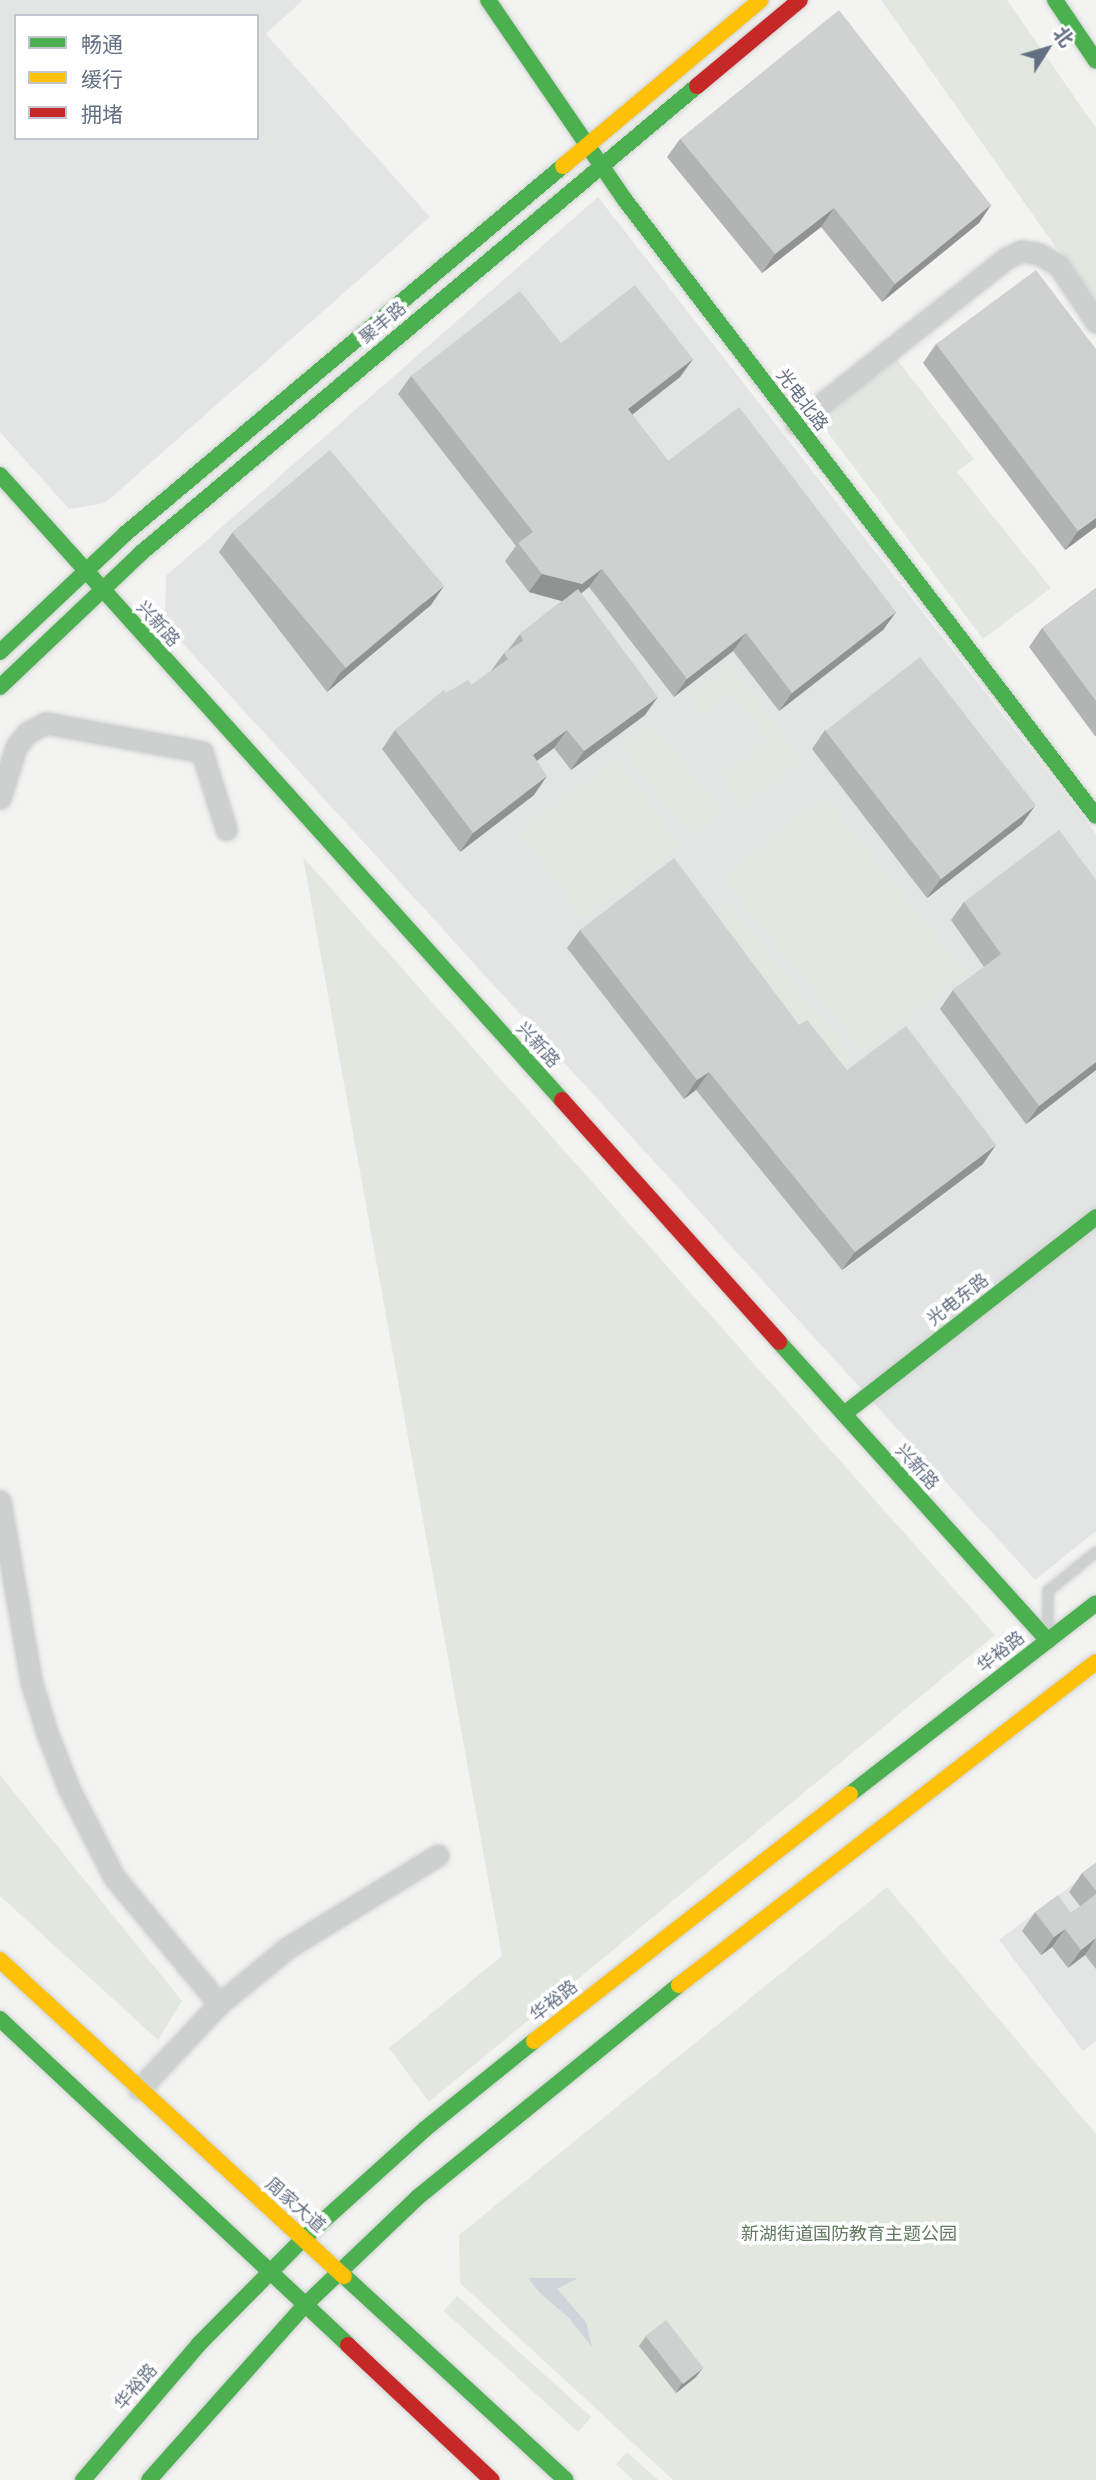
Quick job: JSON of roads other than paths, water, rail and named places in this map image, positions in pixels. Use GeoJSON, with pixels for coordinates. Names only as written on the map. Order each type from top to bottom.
{"type":"FeatureCollection","features":[{"type":"Feature","properties":{"kind":"street","name":"光电北路"},"geometry":{"type":"LineString","coordinates":[[488,0],[600,165],[1096,816]]}},
{"type":"Feature","properties":{"kind":"street","name":"聚丰路"},"geometry":{"type":"LineString","coordinates":[[0,652],[125,534],[586,144],[761,0]]}},
{"type":"Feature","properties":{"kind":"street","name":"聚丰路"},"geometry":{"type":"LineString","coordinates":[[0,687],[101,589],[600,165],[800,0]]}},
{"type":"Feature","properties":{"kind":"street"},"geometry":{"type":"LineString","coordinates":[[1055,0],[1096,61]]}},
{"type":"Feature","properties":{"kind":"street"},"geometry":{"type":"LineString","coordinates":[[796,424],[1006,258],[1022,251],[1039,254],[1059,266],[1096,322]]}},
{"type":"Feature","properties":{"kind":"street","name":"兴新路"},"geometry":{"type":"LineString","coordinates":[[0,475],[1048,1640]]}},
{"type":"Feature","properties":{"kind":"street"},"geometry":{"type":"LineString","coordinates":[[0,796],[16,747],[27,733],[46,723],[202,752],[226,829]]}},
{"type":"Feature","properties":{"kind":"street","name":"光电东路"},"geometry":{"type":"LineString","coordinates":[[844,1414],[1096,1217]]}},
{"type":"Feature","properties":{"kind":"street"},"geometry":{"type":"LineString","coordinates":[[0,1501],[31,1681],[47,1733],[69,1789],[114,1877],[219,2004]]}},
{"type":"Feature","properties":{"kind":"street","name":"华裕路"},"geometry":{"type":"LineString","coordinates":[[83,2480],[199,2344],[304,2238],[425,2129],[562,2018],[1096,1603]]}},
{"type":"Feature","properties":{"kind":"street"},"geometry":{"type":"LineString","coordinates":[[149,2480],[305,2305],[418,2197],[536,2099],[1096,1662]]}},
{"type":"Feature","properties":{"kind":"street"},"geometry":{"type":"LineString","coordinates":[[139,2089],[219,2004],[287,1948],[438,1855]]}},
{"type":"Feature","properties":{"kind":"street","name":"周家大道"},"geometry":{"type":"LineString","coordinates":[[0,1960],[565,2480]]}},
{"type":"Feature","properties":{"kind":"street"},"geometry":{"type":"LineString","coordinates":[[0,2019],[492,2480]]}},
{"type":"Feature","properties":{"kind":"lane"},"geometry":{"type":"LineString","coordinates":[[1048,1640],[1048,1591],[1096,1552]]}},
{"type":"Feature","properties":{"kind":"park label","name":"新湖街道国防教育主题公园"},"geometry":{"type":"Point","coordinates":[849,2234]}}]}
